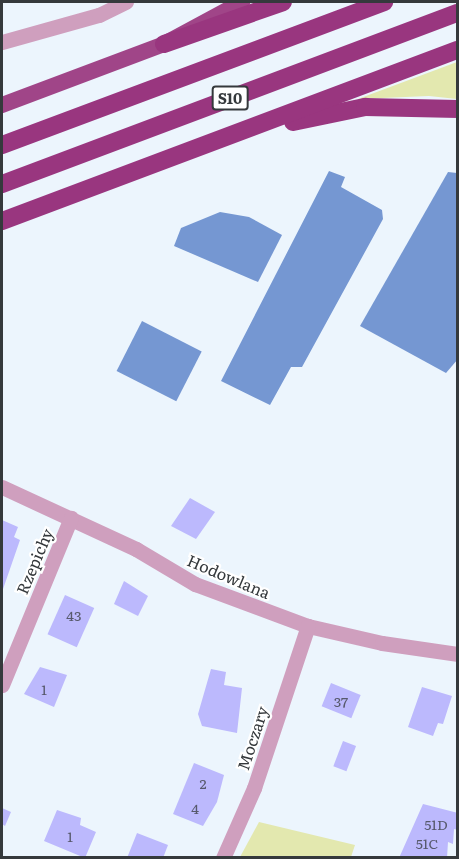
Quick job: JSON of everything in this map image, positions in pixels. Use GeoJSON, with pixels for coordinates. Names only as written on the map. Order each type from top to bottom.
{"type":"FeatureCollection","features":[{"type":"Feature","properties":{"kind":"highway"},"geometry":{"type":"LineString","coordinates":[[164,44],[242,2]]}},
{"type":"Feature","properties":{"kind":"highway"},"geometry":{"type":"LineString","coordinates":[[2,105],[283,2]]}},
{"type":"Feature","properties":{"kind":"highway","name":"S10"},"geometry":{"type":"LineString","coordinates":[[2,145],[384,2]]}},
{"type":"Feature","properties":{"kind":"highway","name":"S10"},"geometry":{"type":"LineString","coordinates":[[2,184],[458,13]]}},
{"type":"Feature","properties":{"kind":"highway"},"geometry":{"type":"LineString","coordinates":[[2,222],[458,50]]}},
{"type":"Feature","properties":{"kind":"highway"},"geometry":{"type":"LineString","coordinates":[[242,132],[365,107],[458,109]]}},
{"type":"Feature","properties":{"kind":"street"},"geometry":{"type":"LineString","coordinates":[[2,42],[99,15],[126,2]]}},
{"type":"Feature","properties":{"kind":"street","name":"Hodowlana"},"geometry":{"type":"LineString","coordinates":[[2,487],[136,549],[195,584],[308,626],[382,643],[458,654]]}},
{"type":"Feature","properties":{"kind":"street","name":"Rzepichy"},"geometry":{"type":"LineString","coordinates":[[2,685],[71,518]]}},
{"type":"Feature","properties":{"kind":"street","name":"Moczary"},"geometry":{"type":"LineString","coordinates":[[223,858],[254,788],[308,626]]}},
{"type":"Feature","properties":{"kind":"green space"},"geometry":{"type":"Polygon","coordinates":[[[457,62],[457,99],[429,96],[358,99],[457,62]]]}},
{"type":"Feature","properties":{"kind":"green space"},"geometry":{"type":"Polygon","coordinates":[[[259,822],[355,845],[351,857],[240,857],[259,822]]]}},
{"type":"Feature","properties":{"kind":"water"},"geometry":{"type":"Polygon","coordinates":[[[329,171],[345,177],[341,187],[382,210],[383,219],[302,367],[291,367],[270,405],[221,381],[329,171]]]}},
{"type":"Feature","properties":{"kind":"water"},"geometry":{"type":"Polygon","coordinates":[[[448,172],[457,173],[458,359],[446,373],[360,326],[448,172]]]}},
{"type":"Feature","properties":{"kind":"water"},"geometry":{"type":"Polygon","coordinates":[[[220,212],[249,217],[282,235],[258,282],[174,246],[181,228],[220,212]]]}},
{"type":"Feature","properties":{"kind":"water"},"geometry":{"type":"Polygon","coordinates":[[[142,321],[202,351],[176,401],[117,371],[142,321]]]}},
{"type":"Feature","properties":{"kind":"building"},"geometry":{"type":"Polygon","coordinates":[[[190,498],[215,512],[196,539],[171,526],[190,498]]]}},
{"type":"Feature","properties":{"kind":"building"},"geometry":{"type":"Polygon","coordinates":[[[2,520],[18,527],[14,537],[20,540],[2,592],[2,520]]]}},
{"type":"Feature","properties":{"kind":"building"},"geometry":{"type":"Polygon","coordinates":[[[124,581],[148,596],[138,616],[114,604],[124,581]]]}},
{"type":"Feature","properties":{"kind":"building"},"geometry":{"type":"Polygon","coordinates":[[[65,595],[94,608],[77,647],[48,634],[65,595]]]}},
{"type":"Feature","properties":{"kind":"building"},"geometry":{"type":"Polygon","coordinates":[[[40,667],[67,675],[54,707],[24,694],[40,667]]]}},
{"type":"Feature","properties":{"kind":"building"},"geometry":{"type":"Polygon","coordinates":[[[211,669],[226,672],[224,685],[242,688],[237,733],[202,726],[198,714],[211,669]]]}},
{"type":"Feature","properties":{"kind":"building"},"geometry":{"type":"Polygon","coordinates":[[[331,683],[361,695],[351,718],[322,706],[331,683]]]}},
{"type":"Feature","properties":{"kind":"building"},"geometry":{"type":"Polygon","coordinates":[[[422,687],[452,696],[443,724],[438,723],[433,736],[408,727],[422,687]]]}},
{"type":"Feature","properties":{"kind":"building"},"geometry":{"type":"Polygon","coordinates":[[[343,741],[356,746],[346,771],[333,766],[343,741]]]}},
{"type":"Feature","properties":{"kind":"building"},"geometry":{"type":"Polygon","coordinates":[[[194,763],[224,775],[217,802],[203,826],[173,814],[194,763]]]}},
{"type":"Feature","properties":{"kind":"building"},"geometry":{"type":"Polygon","coordinates":[[[423,804],[458,813],[458,830],[454,829],[453,844],[448,842],[447,858],[399,858],[423,804]]]}},
{"type":"Feature","properties":{"kind":"building"},"geometry":{"type":"Polygon","coordinates":[[[2,808],[11,812],[5,826],[2,824],[2,808]]]}},
{"type":"Feature","properties":{"kind":"building"},"geometry":{"type":"Polygon","coordinates":[[[57,810],[81,818],[80,825],[96,832],[85,858],[44,841],[57,810]]]}},
{"type":"Feature","properties":{"kind":"building"},"geometry":{"type":"Polygon","coordinates":[[[137,833],[168,845],[163,858],[127,858],[137,833]]]}}]}
